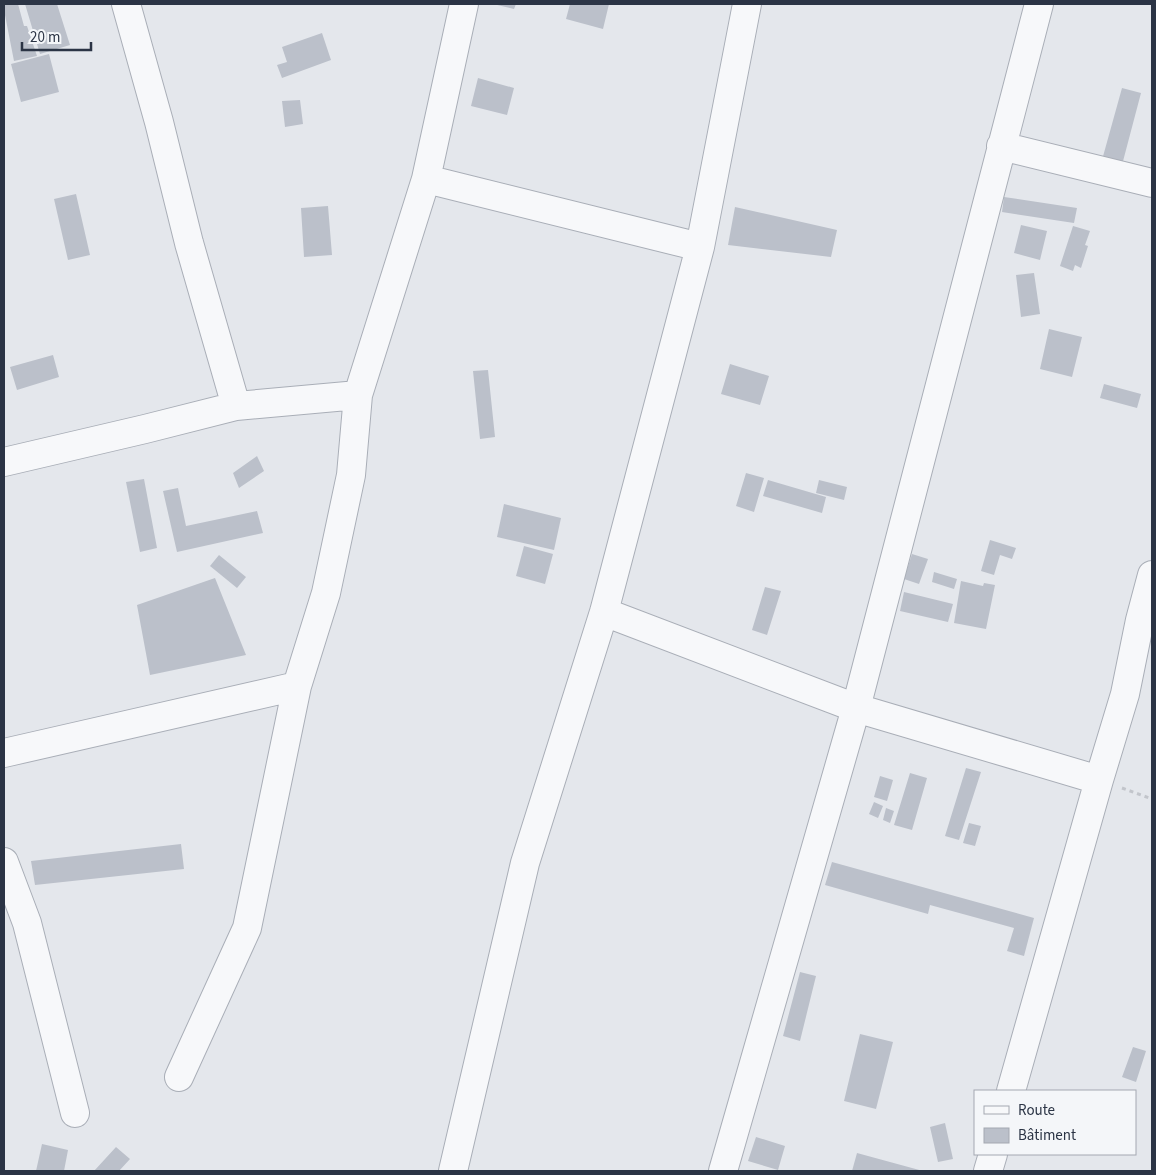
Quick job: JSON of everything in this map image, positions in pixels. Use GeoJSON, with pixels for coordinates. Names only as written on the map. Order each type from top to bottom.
{"type":"FeatureCollection","features":[{"type":"Feature","properties":{"kind":"street"},"geometry":{"type":"LineString","coordinates":[[126,4],[159,122],[189,243],[236,406]]}},
{"type":"Feature","properties":{"kind":"street"},"geometry":{"type":"LineString","coordinates":[[179,1077],[246,928],[297,686],[326,593],[348,493],[358,395],[426,179],[464,4]]}},
{"type":"Feature","properties":{"kind":"street"},"geometry":{"type":"LineString","coordinates":[[453,1171],[525,863],[604,612],[700,247],[747,4]]}},
{"type":"Feature","properties":{"kind":"street"},"geometry":{"type":"LineString","coordinates":[[723,1171],[856,708],[1039,4]]}},
{"type":"Feature","properties":{"kind":"street"},"geometry":{"type":"LineString","coordinates":[[1001,146],[1152,183]]}},
{"type":"Feature","properties":{"kind":"street"},"geometry":{"type":"LineString","coordinates":[[426,179],[700,247]]}},
{"type":"Feature","properties":{"kind":"street"},"geometry":{"type":"LineString","coordinates":[[4,462],[236,406],[358,395]]}},
{"type":"Feature","properties":{"kind":"street"},"geometry":{"type":"LineString","coordinates":[[1011,1090],[1125,694],[1140,620],[1152,575]]}},
{"type":"Feature","properties":{"kind":"street"},"geometry":{"type":"LineString","coordinates":[[604,612],[856,708],[1099,780]]}},
{"type":"Feature","properties":{"kind":"street"},"geometry":{"type":"LineString","coordinates":[[4,753],[297,686]]}},
{"type":"Feature","properties":{"kind":"street"},"geometry":{"type":"LineString","coordinates":[[4,862],[27,923],[76,1112]]}},
{"type":"Feature","properties":{"kind":"street"},"geometry":{"type":"LineString","coordinates":[[988,1171],[993,1155]]}},
{"type":"Feature","properties":{"kind":"path"},"geometry":{"type":"LineString","coordinates":[[1099,780],[1152,799]]}},
{"type":"Feature","properties":{"kind":"building"},"geometry":{"type":"Polygon","coordinates":[[[4,4],[18,4],[24,26],[27,26],[37,56],[14,61],[4,4]]]}},
{"type":"Feature","properties":{"kind":"building"},"geometry":{"type":"Polygon","coordinates":[[[25,4],[57,4],[70,45],[40,54],[25,4]]]}},
{"type":"Feature","properties":{"kind":"building"},"geometry":{"type":"Polygon","coordinates":[[[493,4],[516,4],[514,9],[493,4]]]}},
{"type":"Feature","properties":{"kind":"building"},"geometry":{"type":"Polygon","coordinates":[[[570,4],[609,4],[603,29],[566,19],[570,4]]]}},
{"type":"Feature","properties":{"kind":"building"},"geometry":{"type":"Polygon","coordinates":[[[322,33],[331,60],[282,78],[277,65],[287,62],[282,47],[322,33]]]}},
{"type":"Feature","properties":{"kind":"building"},"geometry":{"type":"Polygon","coordinates":[[[49,54],[59,92],[21,102],[11,64],[49,54]]]}},
{"type":"Feature","properties":{"kind":"building"},"geometry":{"type":"Polygon","coordinates":[[[478,78],[514,88],[507,115],[471,106],[478,78]]]}},
{"type":"Feature","properties":{"kind":"building"},"geometry":{"type":"Polygon","coordinates":[[[1122,88],[1141,93],[1122,165],[1102,160],[1122,88]]]}},
{"type":"Feature","properties":{"kind":"building"},"geometry":{"type":"Polygon","coordinates":[[[300,100],[303,124],[285,127],[282,101],[300,100]]]}},
{"type":"Feature","properties":{"kind":"building"},"geometry":{"type":"Polygon","coordinates":[[[76,194],[90,255],[68,260],[54,199],[76,194]]]}},
{"type":"Feature","properties":{"kind":"building"},"geometry":{"type":"Polygon","coordinates":[[[1004,197],[1077,208],[1074,223],[1002,212],[1004,197]]]}},
{"type":"Feature","properties":{"kind":"building"},"geometry":{"type":"Polygon","coordinates":[[[328,206],[332,255],[304,257],[301,208],[328,206]]]}},
{"type":"Feature","properties":{"kind":"building"},"geometry":{"type":"Polygon","coordinates":[[[735,207],[837,230],[831,257],[728,245],[735,207]]]}},
{"type":"Feature","properties":{"kind":"building"},"geometry":{"type":"Polygon","coordinates":[[[1021,225],[1047,231],[1040,260],[1014,253],[1021,225]]]}},
{"type":"Feature","properties":{"kind":"building"},"geometry":{"type":"Polygon","coordinates":[[[1073,226],[1090,231],[1085,245],[1088,246],[1081,268],[1075,265],[1073,271],[1060,266],[1073,226]]]}},
{"type":"Feature","properties":{"kind":"building"},"geometry":{"type":"Polygon","coordinates":[[[1034,273],[1040,314],[1021,317],[1016,275],[1034,273]]]}},
{"type":"Feature","properties":{"kind":"building"},"geometry":{"type":"Polygon","coordinates":[[[1049,329],[1082,337],[1072,377],[1040,369],[1049,329]]]}},
{"type":"Feature","properties":{"kind":"building"},"geometry":{"type":"Polygon","coordinates":[[[53,355],[59,377],[17,390],[10,367],[53,355]]]}},
{"type":"Feature","properties":{"kind":"building"},"geometry":{"type":"Polygon","coordinates":[[[730,364],[769,376],[760,405],[721,394],[730,364]]]}},
{"type":"Feature","properties":{"kind":"building"},"geometry":{"type":"Polygon","coordinates":[[[488,370],[495,437],[480,439],[473,371],[488,370]]]}},
{"type":"Feature","properties":{"kind":"building"},"geometry":{"type":"Polygon","coordinates":[[[1104,384],[1141,394],[1137,408],[1100,398],[1104,384]]]}},
{"type":"Feature","properties":{"kind":"building"},"geometry":{"type":"Polygon","coordinates":[[[257,456],[264,471],[239,488],[233,473],[257,456]]]}},
{"type":"Feature","properties":{"kind":"building"},"geometry":{"type":"Polygon","coordinates":[[[746,473],[764,478],[754,512],[736,506],[746,473]]]}},
{"type":"Feature","properties":{"kind":"building"},"geometry":{"type":"Polygon","coordinates":[[[144,479],[157,548],[140,552],[126,482],[144,479]]]}},
{"type":"Feature","properties":{"kind":"building"},"geometry":{"type":"Polygon","coordinates":[[[768,480],[826,497],[822,513],[763,496],[768,480]]]}},
{"type":"Feature","properties":{"kind":"building"},"geometry":{"type":"Polygon","coordinates":[[[819,480],[847,487],[844,500],[816,493],[819,480]]]}},
{"type":"Feature","properties":{"kind":"building"},"geometry":{"type":"Polygon","coordinates":[[[178,488],[186,526],[257,511],[263,533],[177,552],[163,491],[178,488]]]}},
{"type":"Feature","properties":{"kind":"building"},"geometry":{"type":"Polygon","coordinates":[[[504,504],[561,518],[554,550],[497,537],[504,504]]]}},
{"type":"Feature","properties":{"kind":"building"},"geometry":{"type":"Polygon","coordinates":[[[990,540],[1016,548],[1012,559],[1000,555],[994,575],[981,571],[990,540]]]}},
{"type":"Feature","properties":{"kind":"building"},"geometry":{"type":"Polygon","coordinates":[[[524,546],[553,554],[545,584],[516,576],[524,546]]]}},
{"type":"Feature","properties":{"kind":"building"},"geometry":{"type":"Polygon","coordinates":[[[912,554],[928,559],[919,584],[904,579],[912,554]]]}},
{"type":"Feature","properties":{"kind":"building"},"geometry":{"type":"Polygon","coordinates":[[[219,555],[246,577],[237,588],[210,566],[219,555]]]}},
{"type":"Feature","properties":{"kind":"building"},"geometry":{"type":"Polygon","coordinates":[[[934,572],[957,579],[954,589],[932,582],[934,572]]]}},
{"type":"Feature","properties":{"kind":"building"},"geometry":{"type":"Polygon","coordinates":[[[215,578],[246,655],[150,675],[137,605],[215,578]]]}},
{"type":"Feature","properties":{"kind":"building"},"geometry":{"type":"Polygon","coordinates":[[[961,581],[983,586],[984,583],[995,585],[986,629],[954,623],[961,581]]]}},
{"type":"Feature","properties":{"kind":"building"},"geometry":{"type":"Polygon","coordinates":[[[765,587],[781,591],[767,635],[752,630],[765,587]]]}},
{"type":"Feature","properties":{"kind":"building"},"geometry":{"type":"Polygon","coordinates":[[[904,592],[953,604],[948,622],[900,611],[904,592]]]}},
{"type":"Feature","properties":{"kind":"building"},"geometry":{"type":"Polygon","coordinates":[[[966,768],[981,772],[959,840],[945,836],[966,768]]]}},
{"type":"Feature","properties":{"kind":"building"},"geometry":{"type":"Polygon","coordinates":[[[910,773],[927,778],[912,830],[894,825],[910,773]]]}},
{"type":"Feature","properties":{"kind":"building"},"geometry":{"type":"Polygon","coordinates":[[[880,776],[893,780],[887,801],[874,797],[880,776]]]}},
{"type":"Feature","properties":{"kind":"building"},"geometry":{"type":"Polygon","coordinates":[[[874,802],[883,806],[878,818],[869,814],[874,802]]]}},
{"type":"Feature","properties":{"kind":"building"},"geometry":{"type":"Polygon","coordinates":[[[886,808],[894,811],[890,823],[883,820],[886,808]]]}},
{"type":"Feature","properties":{"kind":"building"},"geometry":{"type":"Polygon","coordinates":[[[969,823],[981,826],[975,846],[963,843],[969,823]]]}},
{"type":"Feature","properties":{"kind":"building"},"geometry":{"type":"Polygon","coordinates":[[[181,844],[184,869],[35,885],[31,861],[181,844]]]}},
{"type":"Feature","properties":{"kind":"building"},"geometry":{"type":"Polygon","coordinates":[[[832,862],[1034,918],[1024,956],[1007,951],[1014,928],[930,905],[928,914],[825,885],[832,862]]]}},
{"type":"Feature","properties":{"kind":"building"},"geometry":{"type":"Polygon","coordinates":[[[800,972],[816,976],[800,1041],[783,1036],[800,972]]]}},
{"type":"Feature","properties":{"kind":"building"},"geometry":{"type":"Polygon","coordinates":[[[860,1034],[893,1042],[876,1109],[844,1101],[860,1034]]]}},
{"type":"Feature","properties":{"kind":"building"},"geometry":{"type":"Polygon","coordinates":[[[1133,1047],[1146,1051],[1136,1082],[1122,1077],[1133,1047]]]}},
{"type":"Feature","properties":{"kind":"building"},"geometry":{"type":"Polygon","coordinates":[[[945,1123],[953,1159],[938,1162],[930,1127],[945,1123]]]}},
{"type":"Feature","properties":{"kind":"building"},"geometry":{"type":"Polygon","coordinates":[[[756,1137],[785,1146],[778,1170],[748,1161],[756,1137]]]}},
{"type":"Feature","properties":{"kind":"building"},"geometry":{"type":"Polygon","coordinates":[[[42,1144],[68,1150],[64,1171],[36,1171],[42,1144]]]}},
{"type":"Feature","properties":{"kind":"building"},"geometry":{"type":"Polygon","coordinates":[[[116,1147],[130,1159],[119,1171],[94,1171],[116,1147]]]}},
{"type":"Feature","properties":{"kind":"building"},"geometry":{"type":"Polygon","coordinates":[[[857,1153],[923,1171],[852,1171],[857,1153]]]}}]}
